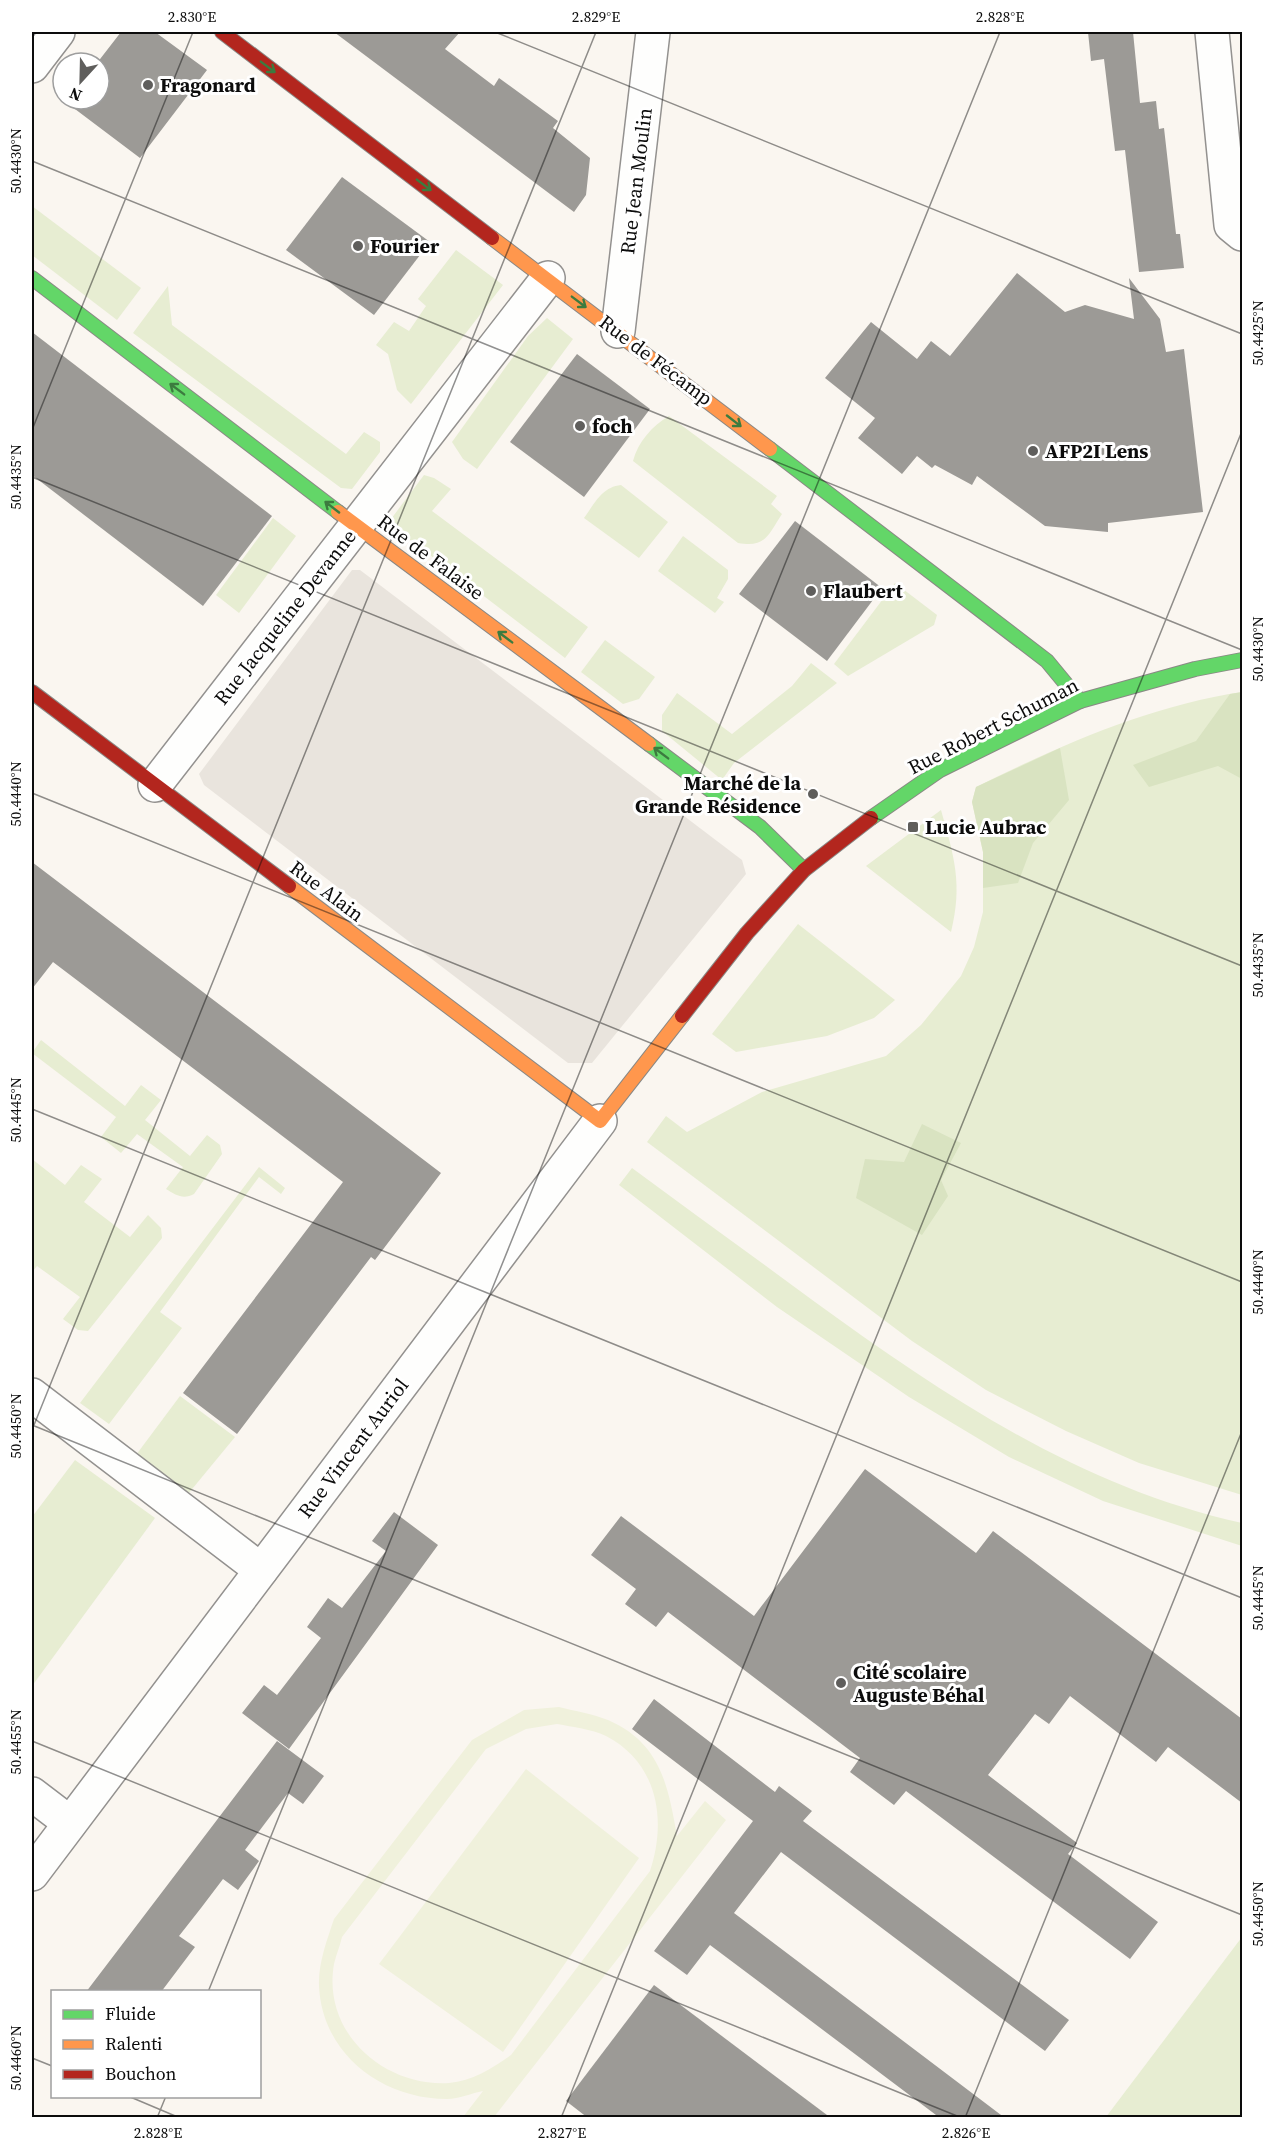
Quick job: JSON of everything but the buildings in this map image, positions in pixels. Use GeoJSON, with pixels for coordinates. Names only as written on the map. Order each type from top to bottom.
{"type":"FeatureCollection","features":[{"type":"Feature","properties":{"kind":"street"},"geometry":{"type":"LineString","coordinates":[[32,66],[58,32]]}},
{"type":"Feature","properties":{"kind":"street","name":"Rue de Fécamp"},"geometry":{"type":"LineString","coordinates":[[222,32],[618,331],[1047,661],[1080,700]]}},
{"type":"Feature","properties":{"kind":"street","name":"Rue Jean Moulin"},"geometry":{"type":"LineString","coordinates":[[618,331],[653,32]]}},
{"type":"Feature","properties":{"kind":"street"},"geometry":{"type":"LineString","coordinates":[[1212,32],[1231,225],[1242,234]]}},
{"type":"Feature","properties":{"kind":"street","name":"Rue Jacqueline Devanne"},"geometry":{"type":"LineString","coordinates":[[155,785],[548,278]]}},
{"type":"Feature","properties":{"kind":"street","name":"Rue de Falaise"},"geometry":{"type":"LineString","coordinates":[[32,279],[356,526],[753,821],[804,870]]}},
{"type":"Feature","properties":{"kind":"street","name":"Rue Robert Schuman"},"geometry":{"type":"LineString","coordinates":[[675,1024],[747,933],[804,870],[887,805],[940,770],[1080,700],[1195,669],[1242,660]]}},
{"type":"Feature","properties":{"kind":"street","name":"Rue Alain"},"geometry":{"type":"LineString","coordinates":[[32,692],[600,1121]]}},
{"type":"Feature","properties":{"kind":"street","name":"Rue Vincent Auriol"},"geometry":{"type":"LineString","coordinates":[[32,1874],[675,1024]]}},
{"type":"Feature","properties":{"kind":"street"},"geometry":{"type":"LineString","coordinates":[[32,1395],[261,1570]]}},
{"type":"Feature","properties":{"kind":"street"},"geometry":{"type":"LineString","coordinates":[[32,1794],[70,1823]]}},
{"type":"Feature","properties":{"kind":"green space"},"geometry":{"type":"Polygon","coordinates":[[[32,206],[141,288],[117,320],[32,255],[32,206]]]}},
{"type":"Feature","properties":{"kind":"green space"},"geometry":{"type":"Polygon","coordinates":[[[456,250],[503,285],[411,404],[397,390],[388,354],[376,345],[394,322],[409,331],[426,306],[418,299],[456,250]]]}},
{"type":"Feature","properties":{"kind":"green space"},"geometry":{"type":"Polygon","coordinates":[[[168,286],[172,325],[346,454],[364,432],[380,442],[380,452],[352,489],[341,488],[133,333],[168,286]]]}},
{"type":"Feature","properties":{"kind":"green space"},"geometry":{"type":"Polygon","coordinates":[[[547,318],[573,339],[477,469],[463,459],[452,442],[528,336],[547,318]]]}},
{"type":"Feature","properties":{"kind":"green space"},"geometry":{"type":"Polygon","coordinates":[[[669,416],[777,496],[771,504],[782,514],[761,542],[738,543],[633,461],[646,435],[669,416]]]}},
{"type":"Feature","properties":{"kind":"green space"},"geometry":{"type":"Polygon","coordinates":[[[424,475],[434,478],[451,489],[432,511],[588,627],[565,658],[401,533],[391,519],[424,475]]]}},
{"type":"Feature","properties":{"kind":"green space"},"geometry":{"type":"Polygon","coordinates":[[[621,485],[668,522],[639,558],[584,518],[604,492],[621,485]]]}},
{"type":"Feature","properties":{"kind":"green space"},"geometry":{"type":"Polygon","coordinates":[[[273,518],[296,536],[239,613],[216,595],[273,518]]]}},
{"type":"Feature","properties":{"kind":"green space"},"geometry":{"type":"Polygon","coordinates":[[[683,536],[728,570],[728,579],[717,598],[724,602],[715,613],[658,571],[683,536]]]}},
{"type":"Feature","properties":{"kind":"green space"},"geometry":{"type":"Polygon","coordinates":[[[895,583],[937,615],[934,625],[848,676],[834,664],[895,583]]]}},
{"type":"Feature","properties":{"kind":"green space"},"geometry":{"type":"Polygon","coordinates":[[[605,640],[655,677],[639,699],[623,704],[581,672],[605,640]]]}},
{"type":"Feature","properties":{"kind":"green space"},"geometry":{"type":"Polygon","coordinates":[[[811,663],[837,683],[734,763],[722,780],[662,731],[662,715],[677,693],[732,734],[792,686],[811,663]]]}},
{"type":"Feature","properties":{"kind":"green space"},"geometry":{"type":"Polygon","coordinates":[[[1242,692],[1242,1495],[1139,1463],[1066,1431],[986,1390],[912,1341],[647,1142],[666,1116],[687,1132],[762,1092],[886,1056],[921,1025],[961,976],[974,947],[983,912],[983,852],[972,802],[976,787],[1040,756],[1139,717],[1207,698],[1242,692]]]}},
{"type":"Feature","properties":{"kind":"green space"},"geometry":{"type":"Polygon","coordinates":[[[1242,692],[1242,779],[1218,766],[1149,787],[1133,765],[1196,741],[1230,694],[1242,692]]]}},
{"type":"Feature","properties":{"kind":"green space"},"geometry":{"type":"Polygon","coordinates":[[[1060,748],[1069,800],[1033,843],[1018,883],[983,888],[983,852],[972,802],[976,787],[1060,748]]]}},
{"type":"Feature","properties":{"kind":"green space"},"geometry":{"type":"Polygon","coordinates":[[[941,810],[950,842],[957,884],[955,915],[951,932],[866,866],[941,810]]]}},
{"type":"Feature","properties":{"kind":"green space"},"geometry":{"type":"Polygon","coordinates":[[[798,924],[895,1000],[874,1018],[827,1036],[736,1052],[712,1034],[798,924]]]}},
{"type":"Feature","properties":{"kind":"green space"},"geometry":{"type":"Polygon","coordinates":[[[41,1040],[125,1106],[141,1085],[161,1100],[145,1120],[190,1156],[207,1135],[220,1145],[222,1154],[194,1194],[183,1197],[166,1189],[183,1167],[137,1134],[121,1153],[101,1137],[116,1117],[32,1053],[41,1040]]]}},
{"type":"Feature","properties":{"kind":"green space"},"geometry":{"type":"Polygon","coordinates":[[[922,1124],[961,1143],[941,1180],[948,1196],[922,1235],[856,1198],[865,1159],[904,1162],[922,1124]]]}},
{"type":"Feature","properties":{"kind":"green space"},"geometry":{"type":"Polygon","coordinates":[[[32,1159],[65,1185],[81,1165],[102,1179],[84,1202],[130,1237],[148,1215],[161,1228],[162,1238],[88,1331],[78,1330],[63,1319],[80,1297],[37,1266],[32,1272],[32,1159]]]}},
{"type":"Feature","properties":{"kind":"green space"},"geometry":{"type":"Polygon","coordinates":[[[259,1167],[285,1188],[281,1194],[259,1177],[160,1312],[182,1328],[109,1424],[80,1403],[259,1167]]]}},
{"type":"Feature","properties":{"kind":"green space"},"geometry":{"type":"Polygon","coordinates":[[[632,1168],[864,1337],[965,1404],[1071,1463],[1126,1487],[1183,1507],[1242,1523],[1242,1546],[1103,1501],[1009,1457],[909,1397],[777,1307],[619,1185],[632,1168]]]}},
{"type":"Feature","properties":{"kind":"green space"},"geometry":{"type":"Polygon","coordinates":[[[180,1396],[235,1437],[188,1494],[136,1455],[180,1396]]]}},
{"type":"Feature","properties":{"kind":"green space"},"geometry":{"type":"Polygon","coordinates":[[[75,1460],[155,1518],[32,1686],[32,1517],[75,1460]]]}},
{"type":"Feature","properties":{"kind":"green space"},"geometry":{"type":"Polygon","coordinates":[[[559,1707],[590,1714],[608,1720],[640,1741],[651,1754],[665,1783],[677,1836],[705,1801],[726,1820],[494,2117],[463,2117],[483,2091],[447,2099],[423,2097],[400,2091],[360,2068],[344,2052],[331,2032],[323,2010],[319,1986],[320,1969],[334,1919],[472,1740],[524,1710],[559,1707]],[[557,1724],[526,1729],[486,1749],[342,1937],[334,1964],[333,1989],[338,2012],[348,2033],[362,2051],[380,2065],[402,2076],[425,2082],[458,2082],[482,2073],[511,2055],[650,1871],[658,1832],[657,1813],[654,1794],[637,1761],[624,1747],[606,1736],[557,1724]]]}},
{"type":"Feature","properties":{"kind":"green space"},"geometry":{"type":"Polygon","coordinates":[[[526,1769],[639,1858],[503,2052],[379,1964],[526,1769]]]}},
{"type":"Feature","properties":{"kind":"green space"},"geometry":{"type":"Polygon","coordinates":[[[1242,1937],[1242,2117],[1106,2117],[1242,1937]]]}},
{"type":"Feature","properties":{"kind":"shaded area"},"geometry":{"type":"Polygon","coordinates":[[[352,570],[360,570],[742,860],[746,874],[592,1063],[568,1063],[204,785],[199,774],[352,570]]]}},
{"type":"Feature","properties":{"kind":"traffic: fast"},"geometry":{"type":"LineString","coordinates":[[32,278],[338,512]]}},
{"type":"Feature","properties":{"kind":"traffic: fast"},"geometry":{"type":"LineString","coordinates":[[770,449],[1047,661],[1080,701]]}},
{"type":"Feature","properties":{"kind":"traffic: fast"},"geometry":{"type":"LineString","coordinates":[[871,818],[940,770],[1080,701],[1195,669],[1242,660]]}},
{"type":"Feature","properties":{"kind":"traffic: fast"},"geometry":{"type":"LineString","coordinates":[[649,744],[760,827],[804,870]]}},
{"type":"Feature","properties":{"kind":"traffic: slow"},"geometry":{"type":"LineString","coordinates":[[492,238],[770,449]]}},
{"type":"Feature","properties":{"kind":"traffic: slow"},"geometry":{"type":"LineString","coordinates":[[338,512],[649,744]]}},
{"type":"Feature","properties":{"kind":"traffic: slow"},"geometry":{"type":"LineString","coordinates":[[289,886],[600,1121],[682,1016]]}},
{"type":"Feature","properties":{"kind":"traffic: jam"},"geometry":{"type":"LineString","coordinates":[[222,32],[492,238]]}},
{"type":"Feature","properties":{"kind":"traffic: jam"},"geometry":{"type":"LineString","coordinates":[[32,692],[289,886]]}},
{"type":"Feature","properties":{"kind":"traffic: jam"},"geometry":{"type":"LineString","coordinates":[[682,1016],[747,933],[804,870],[871,818]]}},
{"type":"Feature","properties":{"kind":"place","name":"Fragonard"},"geometry":{"type":"Point","coordinates":[148,85]}},
{"type":"Feature","properties":{"kind":"place","name":"Fourier"},"geometry":{"type":"Point","coordinates":[358,246]}},
{"type":"Feature","properties":{"kind":"place","name":"foch"},"geometry":{"type":"Point","coordinates":[580,426]}},
{"type":"Feature","properties":{"kind":"place","name":"AFP2I Lens"},"geometry":{"type":"Point","coordinates":[1033,451]}},
{"type":"Feature","properties":{"kind":"place","name":"Flaubert"},"geometry":{"type":"Point","coordinates":[811,591]}},
{"type":"Feature","properties":{"kind":"place","name":"Marché de la Grande Résidence"},"geometry":{"type":"Point","coordinates":[813,794]}},
{"type":"Feature","properties":{"kind":"place","name":"Lucie Aubrac"},"geometry":{"type":"Point","coordinates":[913,827]}},
{"type":"Feature","properties":{"kind":"place","name":"Cité scolaire Auguste Béhal"},"geometry":{"type":"Point","coordinates":[841,1683]}}]}
